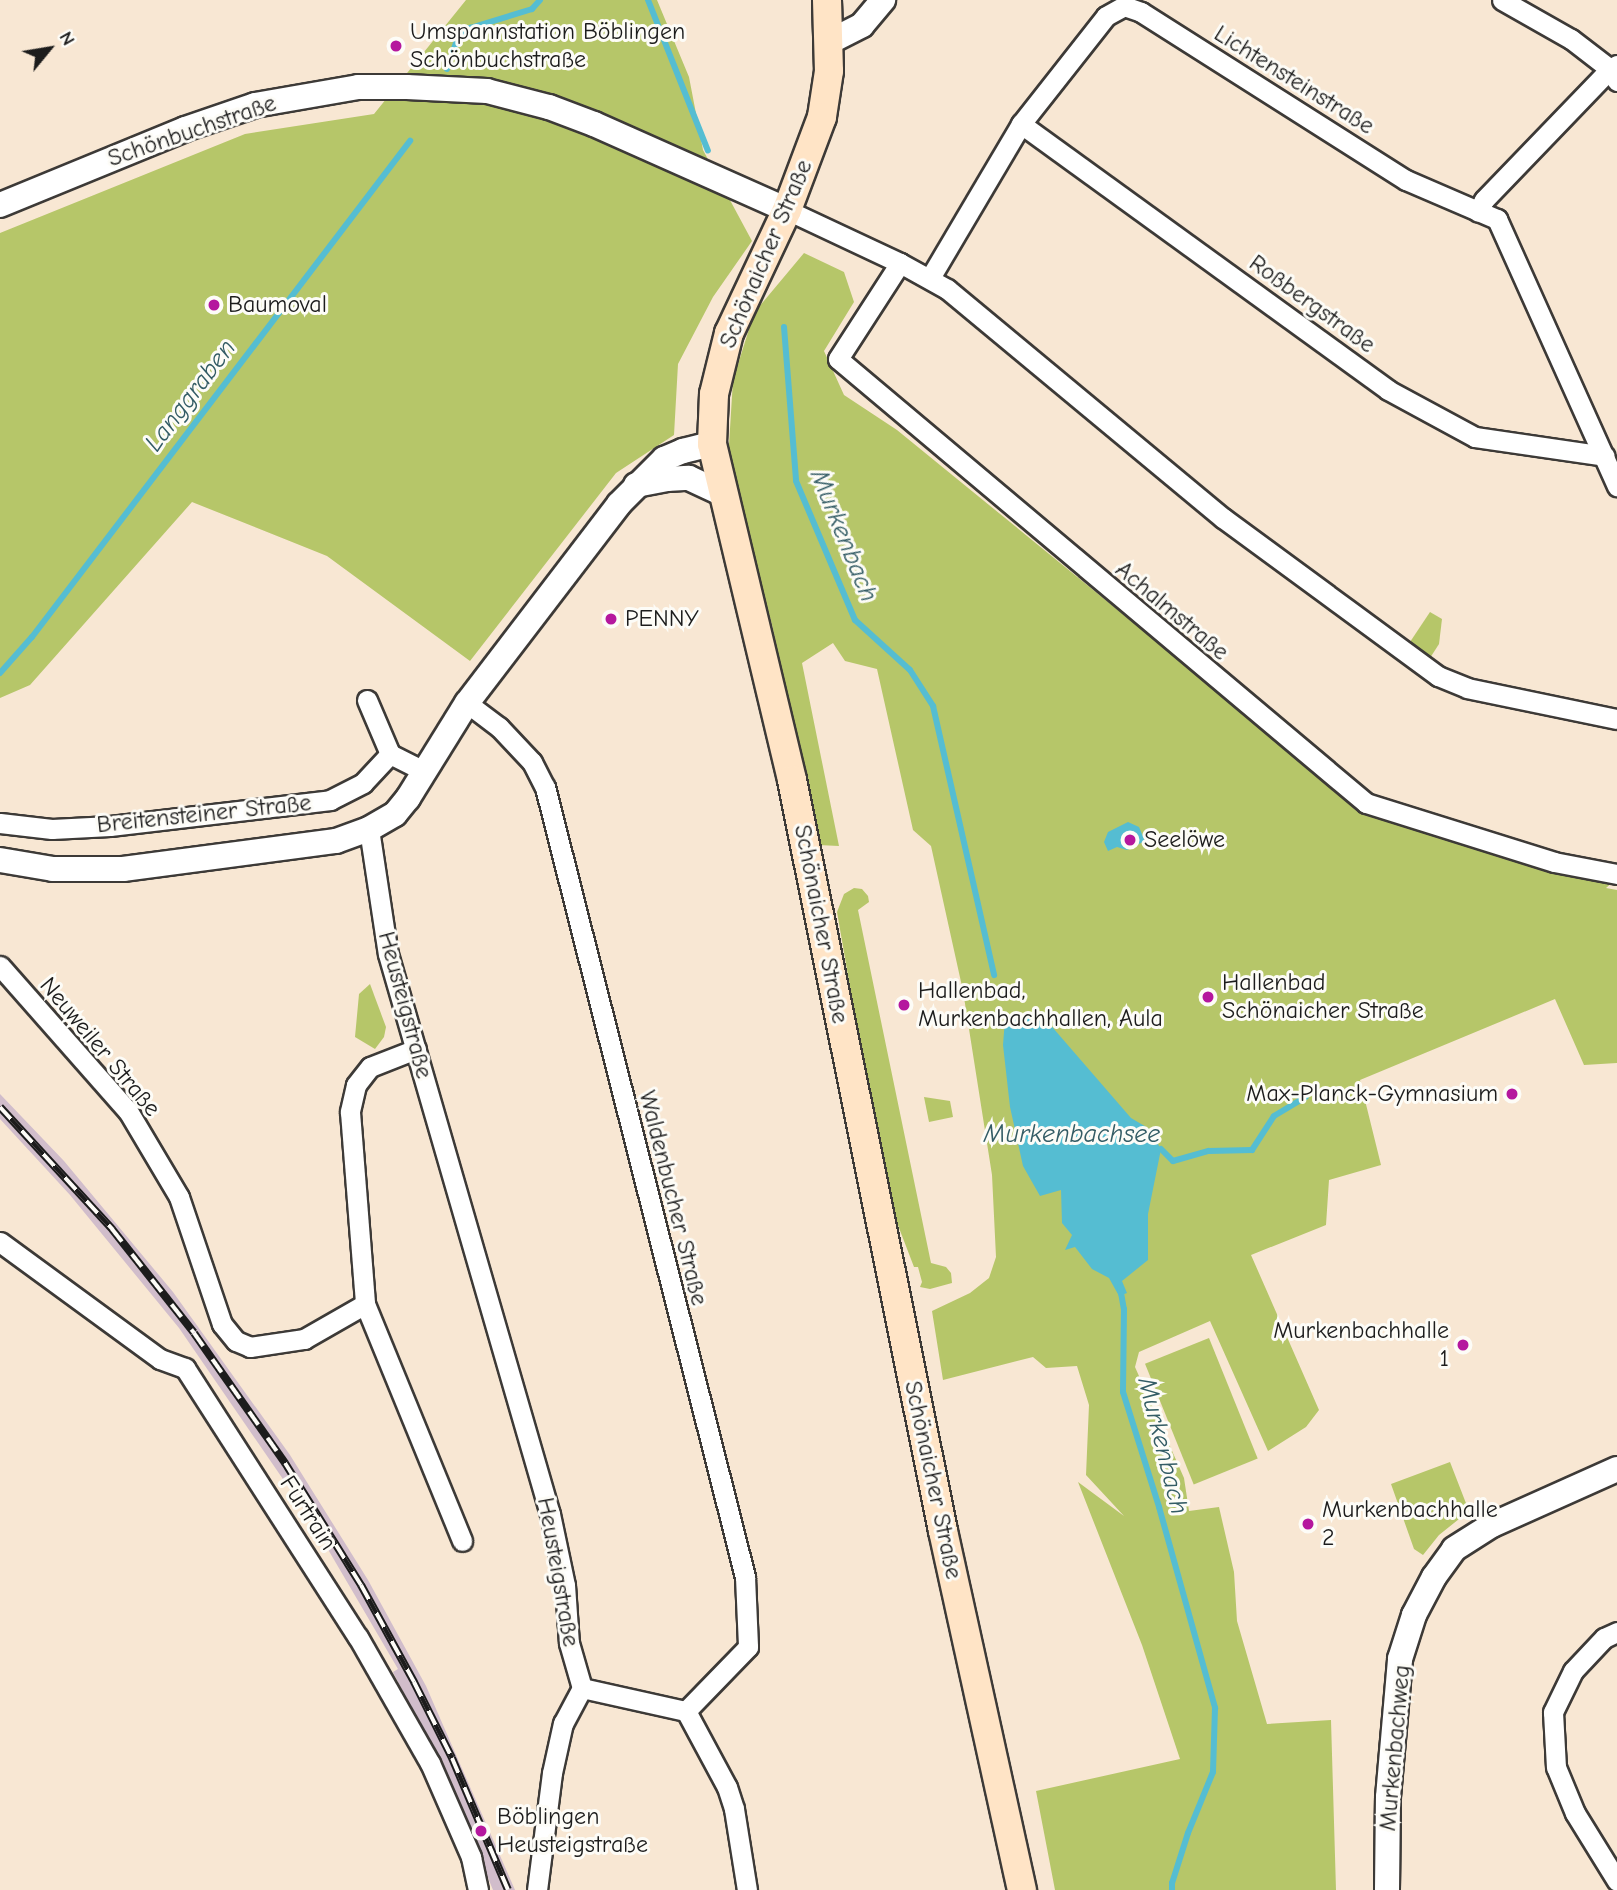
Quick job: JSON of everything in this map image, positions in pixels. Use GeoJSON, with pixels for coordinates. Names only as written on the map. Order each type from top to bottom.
{"type":"FeatureCollection","features":[{"type":"Feature","properties":{"kind":"main road","name":"Schönaicher Straße"},"geometry":{"type":"LineString","coordinates":[[827,0],[829,71],[821,117],[787,210],[729,333],[714,394],[712,444],[792,780],[943,1531],[1022,1890]]}},
{"type":"Feature","properties":{"kind":"street"},"geometry":{"type":"LineString","coordinates":[[829,42],[862,25],[883,0]]}},
{"type":"Feature","properties":{"kind":"street"},"geometry":{"type":"LineString","coordinates":[[1502,0],[1572,39],[1615,72],[1484,200],[1478,211],[1497,219],[1617,486]]}},
{"type":"Feature","properties":{"kind":"street","name":"Lichtensteinstraße"},"geometry":{"type":"LineString","coordinates":[[930,278],[1021,124],[1106,16],[1124,6],[1141,12],[1406,180],[1478,211]]}},
{"type":"Feature","properties":{"kind":"street","name":"Schönbuchstraße"},"geometry":{"type":"LineString","coordinates":[[0,205],[186,129],[255,105],[358,87],[487,91],[524,99],[594,124],[787,210]]}},
{"type":"Feature","properties":{"kind":"street","name":"Roßbergstraße"},"geometry":{"type":"LineString","coordinates":[[1021,124],[1388,390],[1475,437],[1605,456]]}},
{"type":"Feature","properties":{"kind":"street"},"geometry":{"type":"LineString","coordinates":[[787,210],[930,278],[1223,518],[1438,676],[1467,688],[1617,719]]}},
{"type":"Feature","properties":{"kind":"street","name":"Achalmstraße"},"geometry":{"type":"LineString","coordinates":[[900,263],[838,359],[848,368],[1366,803],[1554,862],[1617,874]]}},
{"type":"Feature","properties":{"kind":"street"},"geometry":{"type":"LineString","coordinates":[[369,830],[395,814],[426,772],[467,703],[636,485],[664,459],[712,444]]}},
{"type":"Feature","properties":{"kind":"street"},"geometry":{"type":"LineString","coordinates":[[636,485],[688,478],[722,493]]}},
{"type":"Feature","properties":{"kind":"street"},"geometry":{"type":"LineString","coordinates":[[367,700],[390,754],[426,772]]}},
{"type":"Feature","properties":{"kind":"street","name":"Waldenbucher Straße"},"geometry":{"type":"LineString","coordinates":[[467,703],[499,727],[532,762],[545,787],[745,1577],[748,1647],[686,1712]]}},
{"type":"Feature","properties":{"kind":"street","name":"Breitensteiner Straße"},"geometry":{"type":"LineString","coordinates":[[0,823],[52,829],[110,826],[330,800],[363,783],[390,754]]}},
{"type":"Feature","properties":{"kind":"street","name":"Breitensteiner Straße"},"geometry":{"type":"LineString","coordinates":[[0,860],[53,869],[123,869],[336,841],[369,830]]}},
{"type":"Feature","properties":{"kind":"street","name":"Heusteigstraße"},"geometry":{"type":"LineString","coordinates":[[369,830],[388,954],[550,1514],[565,1585],[569,1643],[582,1688]]}},
{"type":"Feature","properties":{"kind":"street","name":"Neuweiler Straße"},"geometry":{"type":"LineString","coordinates":[[0,966],[128,1111],[179,1197],[222,1324],[236,1341],[250,1347],[304,1339],[365,1304]]}},
{"type":"Feature","properties":{"kind":"street"},"geometry":{"type":"LineString","coordinates":[[416,1049],[370,1067],[356,1085],[350,1112],[365,1304],[462,1541]]}},
{"type":"Feature","properties":{"kind":"street","name":"Furtrain"},"geometry":{"type":"LineString","coordinates":[[0,1242],[151,1352],[185,1368],[358,1637],[430,1763],[471,1857],[478,1890]]}},
{"type":"Feature","properties":{"kind":"street","name":"Murkenbachweg"},"geometry":{"type":"LineString","coordinates":[[1387,1890],[1387,1818],[1400,1659],[1414,1615],[1434,1577],[1454,1549],[1492,1525],[1617,1469]]}},
{"type":"Feature","properties":{"kind":"street"},"geometry":{"type":"LineString","coordinates":[[1617,1632],[1604,1638],[1573,1671],[1553,1712],[1556,1767],[1575,1814],[1617,1881]]}},
{"type":"Feature","properties":{"kind":"street"},"geometry":{"type":"LineString","coordinates":[[537,1890],[552,1773],[563,1723],[582,1688],[686,1712],[727,1787],[734,1809],[747,1890]]}},
{"type":"Feature","properties":{"kind":"shaded area"},"geometry":{"type":"Polygon","coordinates":[[[0,1094],[64,1161],[173,1292],[290,1455],[368,1580],[426,1686],[515,1890],[493,1890],[454,1795],[393,1672],[398,1669],[309,1517],[179,1328],[70,1195],[0,1119],[0,1094]]]}},
{"type":"Feature","properties":{"kind":"green space"},"geometry":{"type":"Polygon","coordinates":[[[466,0],[657,0],[689,77],[703,150],[752,241],[713,297],[678,364],[674,435],[616,473],[470,661],[327,556],[192,502],[30,685],[0,698],[0,233],[245,134],[374,114],[466,0]]]}},
{"type":"Feature","properties":{"kind":"green space"},"geometry":{"type":"Polygon","coordinates":[[[804,253],[844,272],[854,302],[824,351],[844,395],[897,430],[1362,809],[1615,880],[1606,888],[1617,890],[1617,1063],[1584,1065],[1555,999],[1360,1080],[1381,1165],[1329,1180],[1326,1225],[1251,1255],[1319,1410],[1306,1427],[1268,1451],[1210,1321],[1139,1352],[1135,1367],[1184,1478],[1189,1511],[1219,1507],[1234,1572],[1237,1621],[1267,1724],[1331,1720],[1336,1890],[1055,1890],[1036,1791],[1180,1759],[1142,1645],[1078,1482],[1124,1516],[1086,1475],[1089,1405],[1077,1366],[1046,1368],[1033,1357],[943,1380],[932,1311],[970,1293],[989,1278],[996,1257],[992,1175],[963,991],[931,846],[913,830],[877,669],[845,661],[833,643],[802,663],[839,846],[818,845],[772,625],[728,461],[733,380],[750,326],[758,308],[804,253]]]}},
{"type":"Feature","properties":{"kind":"green space"},"geometry":{"type":"Polygon","coordinates":[[[1430,612],[1442,619],[1439,644],[1430,658],[1410,642],[1430,612]]]}},
{"type":"Feature","properties":{"kind":"green space"},"geometry":{"type":"Polygon","coordinates":[[[854,888],[862,889],[868,896],[869,902],[858,910],[931,1263],[946,1267],[951,1273],[952,1283],[930,1289],[920,1287],[922,1282],[918,1267],[914,1267],[886,1194],[837,912],[844,894],[854,888]]]}},
{"type":"Feature","properties":{"kind":"green space"},"geometry":{"type":"Polygon","coordinates":[[[370,984],[386,1027],[384,1037],[375,1049],[355,1037],[359,994],[370,984]]]}},
{"type":"Feature","properties":{"kind":"green space"},"geometry":{"type":"Polygon","coordinates":[[[924,1097],[950,1101],[953,1117],[929,1122],[924,1097]]]}},
{"type":"Feature","properties":{"kind":"green space"},"geometry":{"type":"Polygon","coordinates":[[[1209,1338],[1258,1459],[1194,1484],[1145,1364],[1209,1338]]]}},
{"type":"Feature","properties":{"kind":"green space"},"geometry":{"type":"Polygon","coordinates":[[[1450,1462],[1469,1511],[1439,1535],[1423,1555],[1414,1549],[1391,1484],[1450,1462]]]}},
{"type":"Feature","properties":{"kind":"water"},"geometry":{"type":"Polygon","coordinates":[[[1128,822],[1139,827],[1145,841],[1127,850],[1117,847],[1108,851],[1104,842],[1108,832],[1128,822]]]}},
{"type":"Feature","properties":{"kind":"water","name":"Murkenbachsee"},"geometry":{"type":"Polygon","coordinates":[[[1015,1016],[1047,1021],[1131,1118],[1148,1128],[1161,1149],[1148,1214],[1148,1260],[1122,1281],[1127,1293],[1119,1296],[1109,1278],[1092,1269],[1075,1247],[1065,1250],[1072,1235],[1062,1223],[1061,1190],[1040,1196],[1023,1166],[1010,1107],[1003,1045],[1005,1019],[1015,1016]]]}},
{"type":"Feature","properties":{"kind":"waterway","name":"Langgraben"},"geometry":{"type":"LineString","coordinates":[[447,69],[459,34],[470,28],[532,9],[540,0]]}},
{"type":"Feature","properties":{"kind":"waterway","name":"Murkenbach"},"geometry":{"type":"LineString","coordinates":[[648,0],[708,151]]}},
{"type":"Feature","properties":{"kind":"waterway","name":"Langgraben"},"geometry":{"type":"LineString","coordinates":[[0,673],[32,637],[410,141]]}},
{"type":"Feature","properties":{"kind":"waterway","name":"Murkenbach"},"geometry":{"type":"LineString","coordinates":[[784,327],[796,481],[855,620],[910,670],[933,706],[994,975]]}},
{"type":"Feature","properties":{"kind":"waterway"},"geometry":{"type":"LineString","coordinates":[[1161,1149],[1173,1161],[1209,1151],[1252,1150],[1274,1116],[1306,1097]]}},
{"type":"Feature","properties":{"kind":"waterway","name":"Murkenbach"},"geometry":{"type":"LineString","coordinates":[[1120,1287],[1124,1309],[1123,1392],[1159,1507],[1215,1708],[1213,1772],[1188,1833],[1172,1890]]}},
{"type":"Feature","properties":{"kind":"railway"},"geometry":{"type":"LineString","coordinates":[[0,1107],[112,1229],[194,1333],[285,1463],[361,1585],[414,1682],[452,1758],[508,1890]]}},
{"type":"Feature","properties":{"kind":"place","name":"Umspannstation Böblingen Schönbuchstraße"},"geometry":{"type":"Point","coordinates":[396,46]}},
{"type":"Feature","properties":{"kind":"place","name":"Baumoval"},"geometry":{"type":"Point","coordinates":[214,305]}},
{"type":"Feature","properties":{"kind":"place","name":"PENNY"},"geometry":{"type":"Point","coordinates":[611,619]}},
{"type":"Feature","properties":{"kind":"place","name":"Seelöwe"},"geometry":{"type":"Point","coordinates":[1130,840]}},
{"type":"Feature","properties":{"kind":"place","name":"Hallenbad Schönaicher Straße"},"geometry":{"type":"Point","coordinates":[1208,997]}},
{"type":"Feature","properties":{"kind":"place","name":"Hallenbad, Murkenbachhallen, Aula"},"geometry":{"type":"Point","coordinates":[904,1005]}},
{"type":"Feature","properties":{"kind":"place","name":"Max-Planck-Gymnasium"},"geometry":{"type":"Point","coordinates":[1512,1094]}},
{"type":"Feature","properties":{"kind":"place","name":"Murkenbachhalle 1"},"geometry":{"type":"Point","coordinates":[1463,1345]}},
{"type":"Feature","properties":{"kind":"place","name":"Murkenbachhalle 2"},"geometry":{"type":"Point","coordinates":[1308,1524]}},
{"type":"Feature","properties":{"kind":"place","name":"Böblingen Heusteigstraße"},"geometry":{"type":"Point","coordinates":[481,1831]}}]}
